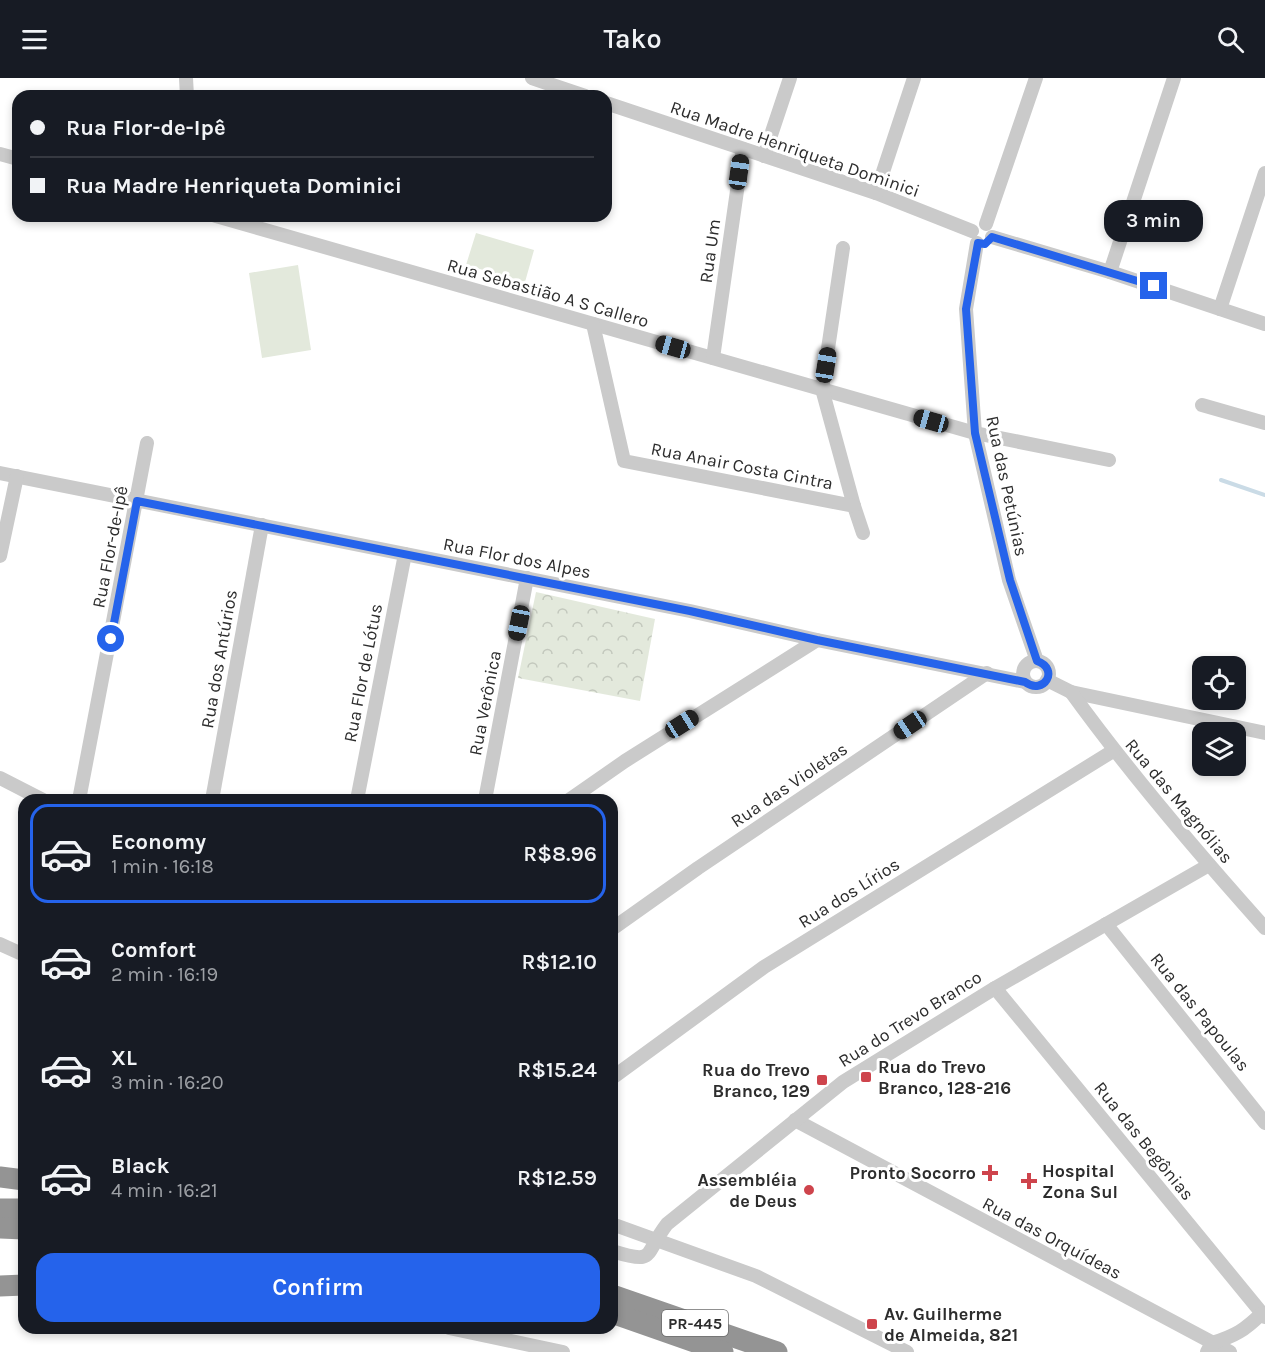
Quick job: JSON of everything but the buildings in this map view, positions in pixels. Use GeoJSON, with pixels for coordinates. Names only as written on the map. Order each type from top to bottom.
{"type":"FeatureCollection","features":[{"type":"Feature","properties":{"kind":"highway"},"geometry":{"type":"LineString","coordinates":[[0,1176],[18,1179]]}},
{"type":"Feature","properties":{"kind":"highway"},"geometry":{"type":"LineString","coordinates":[[0,1209],[18,1209]]}},
{"type":"Feature","properties":{"kind":"highway"},"geometry":{"type":"LineString","coordinates":[[0,1228],[18,1229]]}},
{"type":"Feature","properties":{"kind":"highway"},"geometry":{"type":"LineString","coordinates":[[0,1286],[18,1285]]}},
{"type":"Feature","properties":{"kind":"highway"},"geometry":{"type":"LineString","coordinates":[[618,1288],[700,1315],[768,1348]]}},
{"type":"Feature","properties":{"kind":"highway","name":"PR-445"},"geometry":{"type":"LineString","coordinates":[[618,1297],[768,1348]]}},
{"type":"Feature","properties":{"kind":"highway","name":"PR-445"},"geometry":{"type":"LineString","coordinates":[[618,1315],[723,1352]]}},
{"type":"Feature","properties":{"kind":"street"},"geometry":{"type":"LineString","coordinates":[[532,78],[552,81],[572,90]]}},
{"type":"Feature","properties":{"kind":"street"},"geometry":{"type":"LineString","coordinates":[[764,156],[790,78]]}},
{"type":"Feature","properties":{"kind":"street"},"geometry":{"type":"LineString","coordinates":[[876,193],[914,78]]}},
{"type":"Feature","properties":{"kind":"street"},"geometry":{"type":"LineString","coordinates":[[986,224],[1036,78]]}},
{"type":"Feature","properties":{"kind":"street"},"geometry":{"type":"LineString","coordinates":[[1110,272],[1174,78]]}},
{"type":"Feature","properties":{"kind":"street","name":"Rua Madre Henriqueta Dominici"},"geometry":{"type":"LineString","coordinates":[[612,105],[876,193],[975,237]]}},
{"type":"Feature","properties":{"kind":"street","name":"Rua Um"},"geometry":{"type":"LineString","coordinates":[[713,358],[743,149]]}},
{"type":"Feature","properties":{"kind":"street"},"geometry":{"type":"LineString","coordinates":[[1220,309],[1265,173]]}},
{"type":"Feature","properties":{"kind":"street","name":"Rua Sebastião A S Callero"},"geometry":{"type":"LineString","coordinates":[[237,222],[975,433],[1109,460]]}},
{"type":"Feature","properties":{"kind":"street"},"geometry":{"type":"LineString","coordinates":[[986,224],[991,228],[992,237],[985,244],[975,237],[976,225],[986,224]]}},
{"type":"Feature","properties":{"kind":"street","name":"Rua das Petúnias"},"geometry":{"type":"LineString","coordinates":[[975,237],[966,309],[975,433],[1010,580],[1037,661]]}},
{"type":"Feature","properties":{"kind":"street"},"geometry":{"type":"LineString","coordinates":[[992,237],[1110,272],[1265,324]]}},
{"type":"Feature","properties":{"kind":"street"},"geometry":{"type":"LineString","coordinates":[[843,248],[822,389],[863,533]]}},
{"type":"Feature","properties":{"kind":"street","name":"Rua Anair Costa Cintra"},"geometry":{"type":"LineString","coordinates":[[593,324],[624,461],[854,506]]}},
{"type":"Feature","properties":{"kind":"street"},"geometry":{"type":"LineString","coordinates":[[1202,405],[1265,423]]}},
{"type":"Feature","properties":{"kind":"street","name":"Rua Flor-de-Ipê"},"geometry":{"type":"LineString","coordinates":[[80,794],[147,443]]}},
{"type":"Feature","properties":{"kind":"street","name":"Rua Flor dos Alpes"},"geometry":{"type":"LineString","coordinates":[[0,473],[690,611],[817,640],[1025,682]]}},
{"type":"Feature","properties":{"kind":"street"},"geometry":{"type":"LineString","coordinates":[[0,556],[16,476]]}},
{"type":"Feature","properties":{"kind":"street","name":"Rua dos Antúrios"},"geometry":{"type":"LineString","coordinates":[[213,794],[262,525]]}},
{"type":"Feature","properties":{"kind":"street","name":"Rua Flor de Lótus"},"geometry":{"type":"LineString","coordinates":[[358,794],[405,554]]}},
{"type":"Feature","properties":{"kind":"street","name":"Rua Verônica"},"geometry":{"type":"LineString","coordinates":[[486,794],[527,578]]}},
{"type":"Feature","properties":{"kind":"street"},"geometry":{"type":"LineString","coordinates":[[578,794],[625,761],[817,640]]}},
{"type":"Feature","properties":{"kind":"street"},"geometry":{"type":"LineString","coordinates":[[1037,661],[1047,668],[1047,680],[1037,687],[1025,682],[1023,669],[1029,662],[1037,661]]}},
{"type":"Feature","properties":{"kind":"street","name":"Rua das Violetas"},"geometry":{"type":"LineString","coordinates":[[618,925],[987,674]]}},
{"type":"Feature","properties":{"kind":"street"},"geometry":{"type":"LineString","coordinates":[[1047,680],[1071,692],[1265,733]]}},
{"type":"Feature","properties":{"kind":"street","name":"Rua das Magnólias"},"geometry":{"type":"LineString","coordinates":[[1071,692],[1113,751],[1265,928]]}},
{"type":"Feature","properties":{"kind":"street","name":"Rua dos Lírios"},"geometry":{"type":"LineString","coordinates":[[618,1074],[764,967],[1113,751]]}},
{"type":"Feature","properties":{"kind":"street"},"geometry":{"type":"LineString","coordinates":[[0,778],[31,794]]}},
{"type":"Feature","properties":{"kind":"street","name":"Rua do Trevo Branco"},"geometry":{"type":"LineString","coordinates":[[618,1253],[643,1258],[650,1252],[667,1224],[843,1082],[995,988],[1209,865]]}},
{"type":"Feature","properties":{"kind":"street","name":"Rua das Papoulas"},"geometry":{"type":"LineString","coordinates":[[1106,924],[1264,1120]]}},
{"type":"Feature","properties":{"kind":"street"},"geometry":{"type":"LineString","coordinates":[[0,944],[18,953]]}},
{"type":"Feature","properties":{"kind":"street","name":"Rua das Begônias"},"geometry":{"type":"LineString","coordinates":[[995,988],[1263,1315]]}},
{"type":"Feature","properties":{"kind":"street","name":"Rua das Orquídeas"},"geometry":{"type":"LineString","coordinates":[[795,1120],[1210,1347],[1230,1352]]}},
{"type":"Feature","properties":{"kind":"street"},"geometry":{"type":"LineString","coordinates":[[0,1176],[18,1174]]}},
{"type":"Feature","properties":{"kind":"street"},"geometry":{"type":"LineString","coordinates":[[618,1226],[756,1276],[908,1352]]}},
{"type":"Feature","properties":{"kind":"street"},"geometry":{"type":"LineString","coordinates":[[1210,1347],[1233,1337],[1263,1315]]}},
{"type":"Feature","properties":{"kind":"street"},"geometry":{"type":"LineString","coordinates":[[482,1334],[563,1352]]}},
{"type":"Feature","properties":{"kind":"street"},"geometry":{"type":"LineString","coordinates":[[500,1352],[504,1338]]}},
{"type":"Feature","properties":{"kind":"green space"},"geometry":{"type":"Polygon","coordinates":[[[476,233],[534,250],[525,282],[466,265],[476,233]]]}},
{"type":"Feature","properties":{"kind":"green space"},"geometry":{"type":"Polygon","coordinates":[[[298,265],[311,350],[262,358],[249,273],[298,265]]]}},
{"type":"Feature","properties":{"kind":"green space"},"geometry":{"type":"Polygon","coordinates":[[[536,592],[655,619],[640,701],[518,678],[536,592]]]}},
{"type":"Feature","properties":{"kind":"waterway"},"geometry":{"type":"LineString","coordinates":[[1221,480],[1265,495]]}},
{"type":"Feature","properties":{"kind":"place","name":"Rua do Trevo Branco, 128-216"},"geometry":{"type":"Point","coordinates":[866,1077]}},
{"type":"Feature","properties":{"kind":"place","name":"Rua do Trevo Branco, 129"},"geometry":{"type":"Point","coordinates":[822,1080]}},
{"type":"Feature","properties":{"kind":"place","name":"Pronto Socorro"},"geometry":{"type":"Point","coordinates":[990,1173]}},
{"type":"Feature","properties":{"kind":"place","name":"Hospital Zona Sul"},"geometry":{"type":"Point","coordinates":[1029,1181]}},
{"type":"Feature","properties":{"kind":"place","name":"Assembléia de Deus"},"geometry":{"type":"Point","coordinates":[809,1190]}},
{"type":"Feature","properties":{"kind":"place","name":"Av. Guilherme de Almeida, 821"},"geometry":{"type":"Point","coordinates":[872,1324]}},
{"type":"Feature","properties":{"kind":"route"},"geometry":{"type":"LineString","coordinates":[[111,639],[137,501],[690,611],[817,640],[1025,682],[1037,687],[1047,680],[1048,672],[1045,664],[1037,661],[1010,580],[975,433],[966,309],[978,243],[988,243],[992,237],[1154,286]]}}]}
